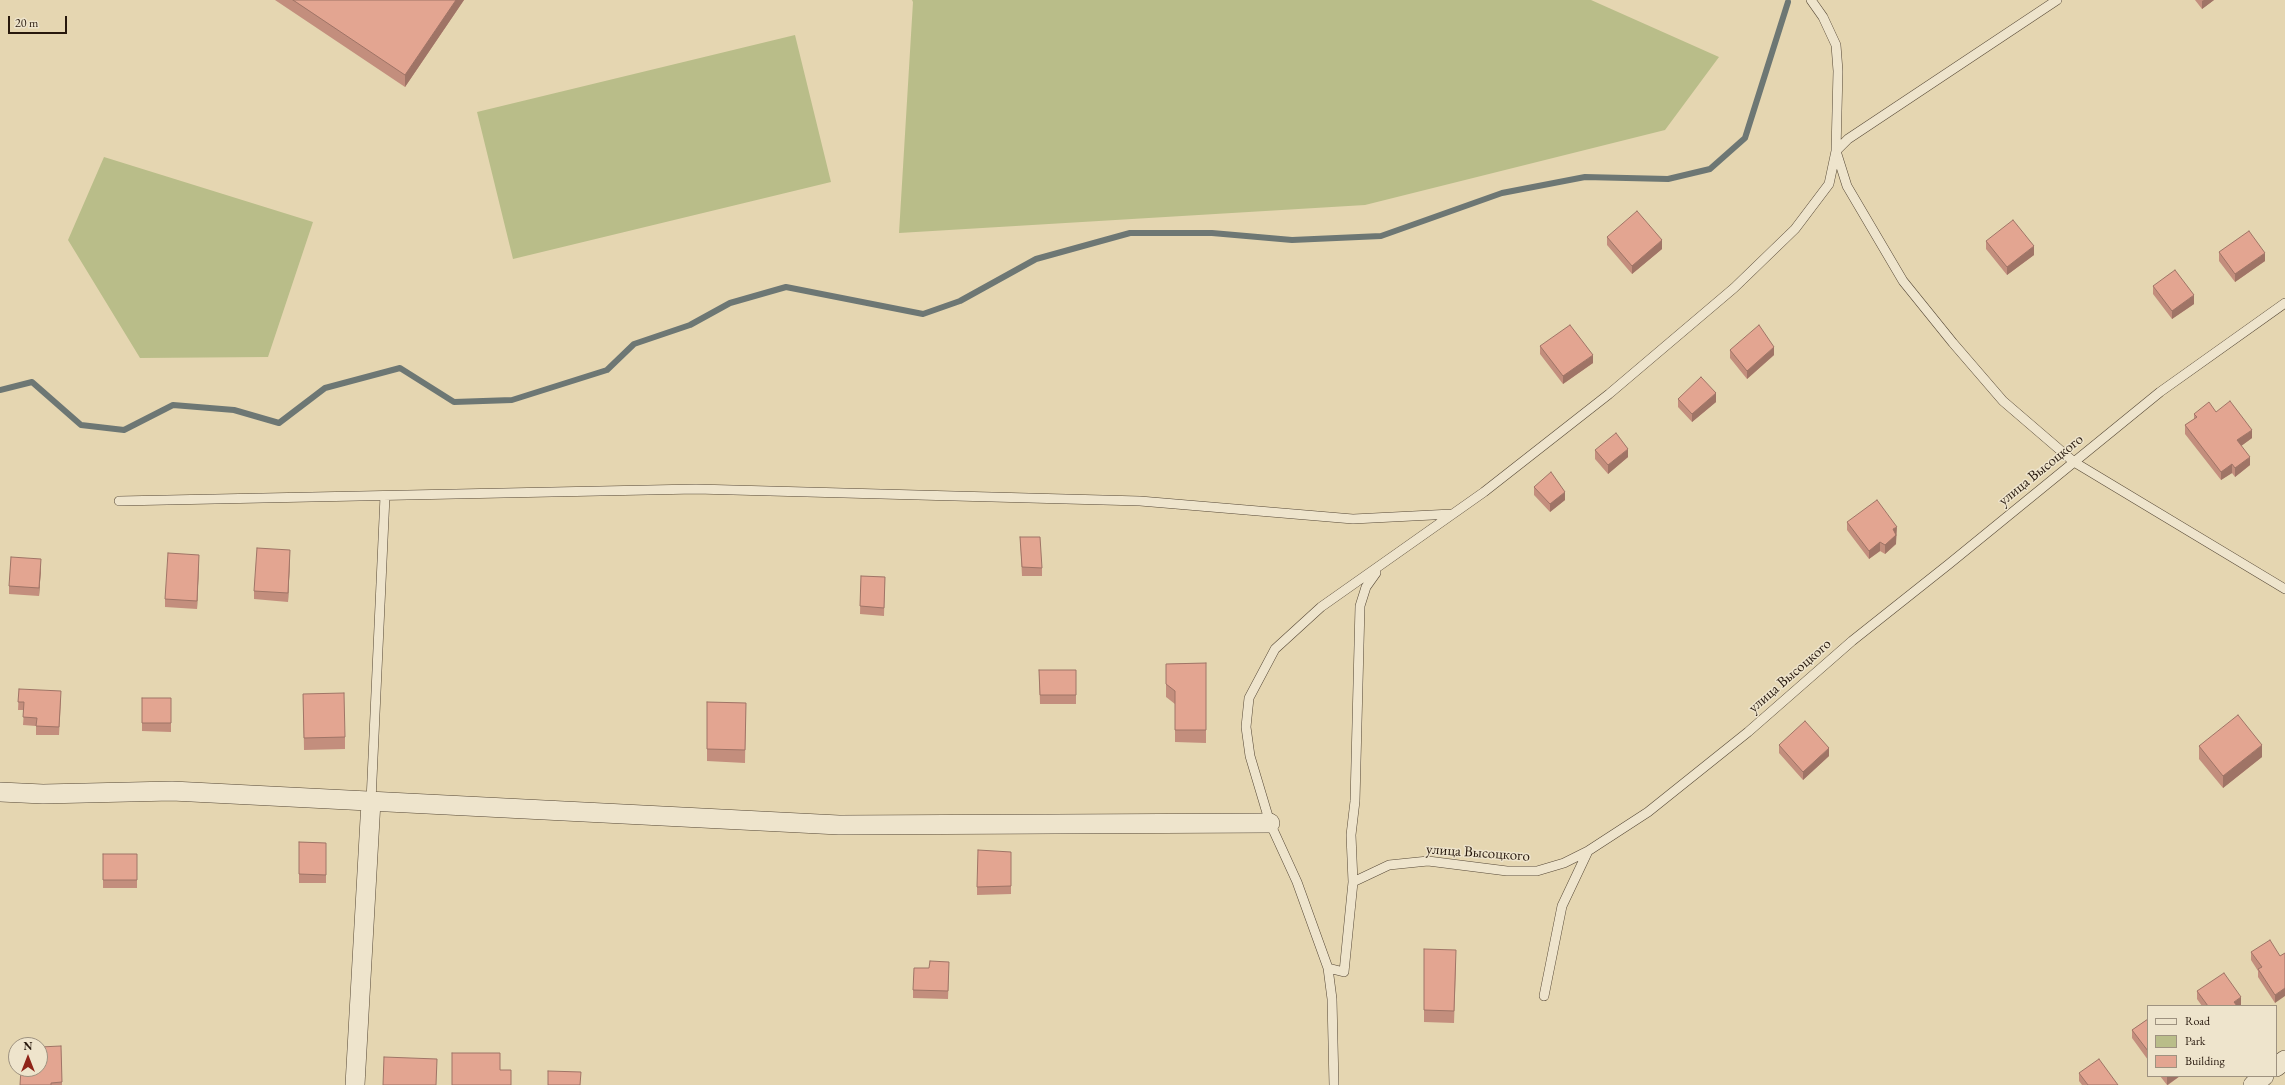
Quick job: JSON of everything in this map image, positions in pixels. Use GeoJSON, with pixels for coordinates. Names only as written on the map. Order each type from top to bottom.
{"type":"FeatureCollection","features":[{"type":"Feature","properties":{"kind":"street"},"geometry":{"type":"LineString","coordinates":[[0,792],[43,794],[172,791],[839,825],[1270,823]]}},
{"type":"Feature","properties":{"kind":"street"},"geometry":{"type":"LineString","coordinates":[[355,1085],[371,801]]}},
{"type":"Feature","properties":{"kind":"street"},"geometry":{"type":"LineString","coordinates":[[2277,1066],[2285,1060]]}},
{"type":"Feature","properties":{"kind":"street"},"geometry":{"type":"LineString","coordinates":[[2252,1085],[2263,1077]]}},
{"type":"Feature","properties":{"kind":"lane"},"geometry":{"type":"LineString","coordinates":[[1334,1085],[1332,999],[1328,968],[1297,882],[1270,823],[1250,756],[1246,727],[1249,698],[1275,649],[1321,607],[1381,566],[1452,514],[1609,394],[1734,288],[1796,229],[1829,184],[1836,151],[1838,71],[1836,45],[1823,17],[1811,0]]}},
{"type":"Feature","properties":{"kind":"lane"},"geometry":{"type":"LineString","coordinates":[[1836,151],[1848,139],[2057,0]]}},
{"type":"Feature","properties":{"kind":"lane"},"geometry":{"type":"LineString","coordinates":[[1836,151],[1847,186],[1903,281],[2003,401],[2074,462],[2285,589]]}},
{"type":"Feature","properties":{"kind":"lane","name":"улица Высоцкого"},"geometry":{"type":"LineString","coordinates":[[1353,882],[1389,865],[1428,861],[1507,871],[1537,871],[1564,863],[1588,851],[1648,812],[1748,732],[1852,641],[2160,392],[2285,303]]}},
{"type":"Feature","properties":{"kind":"lane"},"geometry":{"type":"LineString","coordinates":[[119,501],[696,489],[1140,501],[1353,519],[1452,514]]}},
{"type":"Feature","properties":{"kind":"lane"},"geometry":{"type":"LineString","coordinates":[[371,801],[385,496]]}},
{"type":"Feature","properties":{"kind":"lane"},"geometry":{"type":"LineString","coordinates":[[1328,968],[1344,972],[1353,882],[1351,835],[1355,802],[1360,606],[1366,587],[1381,566]]}},
{"type":"Feature","properties":{"kind":"lane"},"geometry":{"type":"LineString","coordinates":[[1544,996],[1562,906],[1588,851]]}},
{"type":"Feature","properties":{"kind":"green space"},"geometry":{"type":"Polygon","coordinates":[[[912,0],[1591,0],[1719,57],[1665,130],[1365,205],[899,233],[912,0]]]}},
{"type":"Feature","properties":{"kind":"green space"},"geometry":{"type":"Polygon","coordinates":[[[795,35],[831,182],[513,259],[477,112],[795,35]]]}},
{"type":"Feature","properties":{"kind":"green space"},"geometry":{"type":"Polygon","coordinates":[[[104,157],[313,222],[268,357],[140,358],[68,240],[104,157]]]}},
{"type":"Feature","properties":{"kind":"building"},"geometry":{"type":"Polygon","coordinates":[[[293,0],[456,0],[405,75],[293,0]]]}},
{"type":"Feature","properties":{"kind":"building"},"geometry":{"type":"Polygon","coordinates":[[[1637,211],[1662,240],[1632,266],[1607,237],[1637,211]]]}},
{"type":"Feature","properties":{"kind":"building"},"geometry":{"type":"Polygon","coordinates":[[[2013,220],[2034,246],[2007,267],[1986,241],[2013,220]]]}},
{"type":"Feature","properties":{"kind":"building"},"geometry":{"type":"Polygon","coordinates":[[[2249,231],[2265,253],[2235,274],[2219,252],[2249,231]]]}},
{"type":"Feature","properties":{"kind":"building"},"geometry":{"type":"Polygon","coordinates":[[[2175,270],[2194,295],[2172,311],[2153,286],[2175,270]]]}},
{"type":"Feature","properties":{"kind":"building"},"geometry":{"type":"Polygon","coordinates":[[[1570,325],[1593,355],[1563,376],[1540,346],[1570,325]]]}},
{"type":"Feature","properties":{"kind":"building"},"geometry":{"type":"Polygon","coordinates":[[[1759,325],[1774,347],[1747,371],[1730,350],[1759,325]]]}},
{"type":"Feature","properties":{"kind":"building"},"geometry":{"type":"Polygon","coordinates":[[[1701,377],[1716,393],[1692,414],[1678,399],[1701,377]]]}},
{"type":"Feature","properties":{"kind":"building"},"geometry":{"type":"Polygon","coordinates":[[[2230,401],[2252,430],[2237,440],[2250,457],[2235,468],[2232,464],[2221,472],[2185,425],[2197,417],[2194,414],[2209,402],[2216,412],[2230,401]]]}},
{"type":"Feature","properties":{"kind":"building"},"geometry":{"type":"Polygon","coordinates":[[[1616,433],[1628,449],[1608,465],[1595,450],[1616,433]]]}},
{"type":"Feature","properties":{"kind":"building"},"geometry":{"type":"Polygon","coordinates":[[[1551,472],[1565,492],[1550,504],[1534,487],[1551,472]]]}},
{"type":"Feature","properties":{"kind":"building"},"geometry":{"type":"Polygon","coordinates":[[[1877,500],[1897,527],[1893,529],[1896,535],[1885,545],[1880,542],[1869,551],[1847,522],[1877,500]]]}},
{"type":"Feature","properties":{"kind":"building"},"geometry":{"type":"Polygon","coordinates":[[[1020,537],[1040,537],[1042,568],[1022,567],[1020,537]]]}},
{"type":"Feature","properties":{"kind":"building"},"geometry":{"type":"Polygon","coordinates":[[[257,548],[290,550],[288,593],[254,591],[257,548]]]}},
{"type":"Feature","properties":{"kind":"building"},"geometry":{"type":"Polygon","coordinates":[[[168,553],[199,555],[197,601],[165,599],[168,553]]]}},
{"type":"Feature","properties":{"kind":"building"},"geometry":{"type":"Polygon","coordinates":[[[11,557],[41,559],[39,588],[9,586],[11,557]]]}},
{"type":"Feature","properties":{"kind":"building"},"geometry":{"type":"Polygon","coordinates":[[[861,576],[885,577],[884,608],[860,606],[861,576]]]}},
{"type":"Feature","properties":{"kind":"building"},"geometry":{"type":"Polygon","coordinates":[[[1206,663],[1206,730],[1175,730],[1175,691],[1166,684],[1166,664],[1206,663]]]}},
{"type":"Feature","properties":{"kind":"building"},"geometry":{"type":"Polygon","coordinates":[[[1039,670],[1076,670],[1076,695],[1040,695],[1039,670]]]}},
{"type":"Feature","properties":{"kind":"building"},"geometry":{"type":"Polygon","coordinates":[[[19,689],[61,691],[59,727],[36,726],[37,718],[23,717],[24,702],[18,702],[19,689]]]}},
{"type":"Feature","properties":{"kind":"building"},"geometry":{"type":"Polygon","coordinates":[[[344,693],[345,737],[304,738],[303,694],[344,693]]]}},
{"type":"Feature","properties":{"kind":"building"},"geometry":{"type":"Polygon","coordinates":[[[142,698],[171,698],[171,723],[142,723],[142,698]]]}},
{"type":"Feature","properties":{"kind":"building"},"geometry":{"type":"Polygon","coordinates":[[[707,702],[746,703],[745,750],[707,749],[707,702]]]}},
{"type":"Feature","properties":{"kind":"building"},"geometry":{"type":"Polygon","coordinates":[[[2238,715],[2262,745],[2223,776],[2199,746],[2238,715]]]}},
{"type":"Feature","properties":{"kind":"building"},"geometry":{"type":"Polygon","coordinates":[[[1805,721],[1829,748],[1803,772],[1779,745],[1805,721]]]}},
{"type":"Feature","properties":{"kind":"building"},"geometry":{"type":"Polygon","coordinates":[[[299,842],[326,843],[326,875],[299,874],[299,842]]]}},
{"type":"Feature","properties":{"kind":"building"},"geometry":{"type":"Polygon","coordinates":[[[978,850],[1011,852],[1011,886],[977,887],[978,850]]]}},
{"type":"Feature","properties":{"kind":"building"},"geometry":{"type":"Polygon","coordinates":[[[103,854],[137,854],[137,880],[103,880],[103,854]]]}},
{"type":"Feature","properties":{"kind":"building"},"geometry":{"type":"Polygon","coordinates":[[[2270,940],[2280,956],[2285,953],[2285,988],[2275,995],[2258,969],[2262,967],[2251,952],[2270,940]]]}},
{"type":"Feature","properties":{"kind":"building"},"geometry":{"type":"Polygon","coordinates":[[[1424,949],[1456,950],[1454,1011],[1424,1010],[1424,949]]]}},
{"type":"Feature","properties":{"kind":"building"},"geometry":{"type":"Polygon","coordinates":[[[930,961],[949,962],[948,991],[913,990],[914,968],[929,968],[930,961]]]}},
{"type":"Feature","properties":{"kind":"building"},"geometry":{"type":"Polygon","coordinates":[[[2224,973],[2241,997],[2234,1002],[2236,1005],[2207,1005],[2197,991],[2224,973]]]}},
{"type":"Feature","properties":{"kind":"building"},"geometry":{"type":"Polygon","coordinates":[[[2147,1020],[2147,1050],[2132,1030],[2147,1020]]]}},
{"type":"Feature","properties":{"kind":"building"},"geometry":{"type":"Polygon","coordinates":[[[61,1046],[62,1082],[51,1083],[51,1085],[20,1085],[20,1077],[48,1077],[48,1047],[61,1046]]]}},
{"type":"Feature","properties":{"kind":"building"},"geometry":{"type":"Polygon","coordinates":[[[452,1053],[500,1053],[500,1070],[511,1070],[511,1085],[452,1085],[452,1053]]]}},
{"type":"Feature","properties":{"kind":"building"},"geometry":{"type":"Polygon","coordinates":[[[384,1057],[437,1059],[436,1085],[383,1085],[384,1057]]]}},
{"type":"Feature","properties":{"kind":"building"},"geometry":{"type":"Polygon","coordinates":[[[2099,1059],[2118,1085],[2088,1085],[2079,1073],[2099,1059]]]}},
{"type":"Feature","properties":{"kind":"building"},"geometry":{"type":"Polygon","coordinates":[[[548,1071],[581,1072],[580,1085],[548,1085],[548,1071]]]}},
{"type":"Feature","properties":{"kind":"waterway"},"geometry":{"type":"LineString","coordinates":[[0,390],[32,382],[81,425],[124,430],[173,405],[234,410],[279,423],[325,388],[400,368],[454,402],[512,400],[607,370],[634,344],[690,325],[730,303],[786,287],[923,314],[960,301],[1036,259],[1130,233],[1212,233],[1292,240],[1381,236],[1502,193],[1585,177],[1668,179],[1710,169],[1745,138],[1788,2]]}}]}
